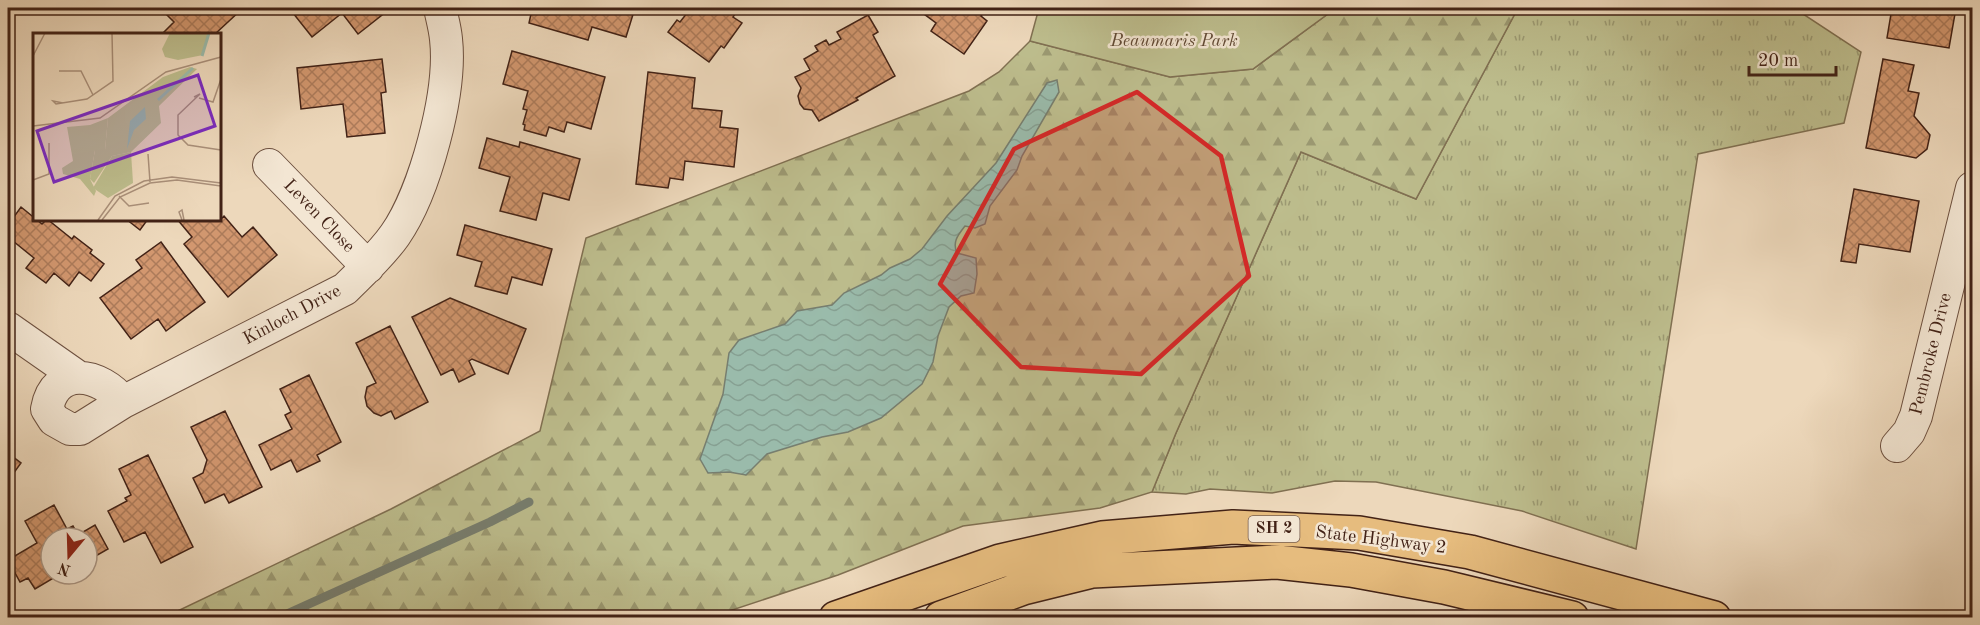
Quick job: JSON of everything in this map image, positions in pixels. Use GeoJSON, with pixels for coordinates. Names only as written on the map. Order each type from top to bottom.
{"type":"FeatureCollection","features":[{"type":"Feature","properties":{"kind":"highway","name":"State Highway 2"},"geometry":{"type":"LineString","coordinates":[[836,618],[1000,561],[1102,538],[1233,526],[1359,533],[1470,552],[1714,618]]}},
{"type":"Feature","properties":{"kind":"highway","name":"State Highway 2"},"geometry":{"type":"LineString","coordinates":[[941,618],[1023,588],[1092,571],[1277,562],[1351,570],[1444,587],[1572,618]]}},
{"type":"Feature","properties":{"kind":"street","name":"Kinloch Drive"},"geometry":{"type":"LineString","coordinates":[[78,378],[62,382],[56,387],[47,409],[54,420],[70,429],[80,429],[123,402],[345,289],[368,267],[395,235],[410,208],[434,140],[445,83],[446,40],[441,8]]}},
{"type":"Feature","properties":{"kind":"street","name":"Leven Close"},"geometry":{"type":"LineString","coordinates":[[269,165],[368,267]]}},
{"type":"Feature","properties":{"kind":"street","name":"Pembroke Drive"},"geometry":{"type":"LineString","coordinates":[[1897,446],[1909,432],[1916,416],[1972,188]]}},
{"type":"Feature","properties":{"kind":"street"},"geometry":{"type":"LineString","coordinates":[[8,328],[78,378],[105,384],[116,392],[123,402]]}},
{"type":"Feature","properties":{"kind":"highlighted area"},"geometry":{"type":"Polygon","coordinates":[[[1137,92],[1221,156],[1249,276],[1141,374],[1021,367],[940,284],[1014,149],[1137,92]]]}},
{"type":"Feature","properties":{"kind":"green space","name":"Beaumaris Park"},"geometry":{"type":"Polygon","coordinates":[[[1039,8],[1336,8],[1253,69],[1170,77],[1030,41],[1039,8]]]}},
{"type":"Feature","properties":{"kind":"green space"},"geometry":{"type":"Polygon","coordinates":[[[1336,8],[1518,8],[1416,199],[1301,152],[1152,492],[1100,508],[963,526],[838,575],[711,617],[163,618],[391,509],[540,431],[586,238],[969,91],[999,72],[1030,41],[1170,77],[1253,69],[1336,8]]]}},
{"type":"Feature","properties":{"kind":"green space"},"geometry":{"type":"Polygon","coordinates":[[[1518,8],[1794,8],[1861,52],[1844,123],[1698,154],[1636,549],[1522,511],[1376,482],[1335,481],[1272,493],[1210,489],[1186,494],[1152,492],[1301,152],[1416,199],[1518,8]]]}},
{"type":"Feature","properties":{"kind":"water"},"geometry":{"type":"Polygon","coordinates":[[[1057,80],[1059,92],[1022,156],[1017,170],[990,206],[985,224],[975,228],[965,226],[960,232],[955,245],[957,253],[976,258],[977,274],[974,293],[961,296],[949,307],[938,336],[933,362],[922,384],[881,418],[848,432],[822,437],[767,454],[746,475],[729,472],[708,473],[700,459],[723,394],[729,353],[739,340],[785,324],[797,311],[832,305],[844,293],[910,259],[922,249],[947,216],[996,163],[1047,83],[1057,80]]]}},
{"type":"Feature","properties":{"kind":"building"},"geometry":{"type":"Polygon","coordinates":[[[167,8],[242,9],[216,33],[163,33],[174,22],[163,11],[167,8]]]}},
{"type":"Feature","properties":{"kind":"building"},"geometry":{"type":"Polygon","coordinates":[[[289,8],[391,8],[358,34],[342,13],[312,37],[289,8]]]}},
{"type":"Feature","properties":{"kind":"building"},"geometry":{"type":"Polygon","coordinates":[[[516,8],[635,8],[626,37],[592,27],[588,40],[529,23],[531,14],[516,10],[516,8]]]}},
{"type":"Feature","properties":{"kind":"building"},"geometry":{"type":"Polygon","coordinates":[[[691,8],[739,8],[733,17],[742,23],[724,48],[721,46],[709,62],[668,32],[677,20],[680,22],[691,8]]]}},
{"type":"Feature","properties":{"kind":"building"},"geometry":{"type":"Polygon","coordinates":[[[929,8],[986,8],[981,16],[987,21],[964,54],[931,31],[936,23],[924,14],[929,8]]]}},
{"type":"Feature","properties":{"kind":"building"},"geometry":{"type":"Polygon","coordinates":[[[1892,8],[1956,8],[1949,48],[1887,38],[1892,8]]]}},
{"type":"Feature","properties":{"kind":"building"},"geometry":{"type":"Polygon","coordinates":[[[868,15],[878,32],[873,35],[895,76],[856,98],[858,100],[819,121],[812,110],[804,109],[800,104],[798,96],[801,88],[795,77],[810,70],[804,59],[818,51],[815,46],[826,40],[829,45],[841,39],[837,32],[868,15]]]}},
{"type":"Feature","properties":{"kind":"building"},"geometry":{"type":"Polygon","coordinates":[[[512,51],[605,77],[591,129],[567,122],[564,132],[549,127],[546,136],[524,130],[525,125],[523,124],[527,110],[523,109],[528,91],[503,84],[512,51]]]}},
{"type":"Feature","properties":{"kind":"building"},"geometry":{"type":"Polygon","coordinates":[[[382,59],[386,92],[381,93],[385,133],[347,137],[343,104],[301,109],[297,68],[382,59]]]}},
{"type":"Feature","properties":{"kind":"building"},"geometry":{"type":"Polygon","coordinates":[[[1883,59],[1914,65],[1908,91],[1919,93],[1914,116],[1930,135],[1927,149],[1916,158],[1866,148],[1883,59]]]}},
{"type":"Feature","properties":{"kind":"building"},"geometry":{"type":"Polygon","coordinates":[[[648,72],[695,78],[692,108],[722,111],[720,127],[738,129],[734,167],[685,161],[683,180],[670,178],[668,188],[636,184],[648,72]]]}},
{"type":"Feature","properties":{"kind":"building"},"geometry":{"type":"Polygon","coordinates":[[[487,138],[519,147],[520,142],[580,159],[569,200],[543,193],[536,220],[500,211],[510,177],[479,168],[487,138]]]}},
{"type":"Feature","properties":{"kind":"building"},"geometry":{"type":"Polygon","coordinates":[[[1854,189],[1919,201],[1910,252],[1859,244],[1856,263],[1841,261],[1854,189]]]}},
{"type":"Feature","properties":{"kind":"building"},"geometry":{"type":"Polygon","coordinates":[[[21,207],[33,217],[33,220],[42,224],[48,220],[72,239],[74,236],[92,250],[90,253],[104,264],[91,281],[79,272],[69,286],[54,273],[46,283],[26,268],[34,258],[8,237],[8,225],[21,207]]]}},
{"type":"Feature","properties":{"kind":"building"},"geometry":{"type":"Polygon","coordinates":[[[224,216],[242,237],[253,227],[277,255],[228,297],[184,244],[192,237],[178,220],[220,220],[224,216]]]}},
{"type":"Feature","properties":{"kind":"building"},"geometry":{"type":"Polygon","coordinates":[[[127,220],[147,220],[140,230],[127,220]]]}},
{"type":"Feature","properties":{"kind":"building"},"geometry":{"type":"Polygon","coordinates":[[[465,225],[552,249],[542,285],[512,277],[507,294],[475,286],[482,262],[457,255],[465,225]]]}},
{"type":"Feature","properties":{"kind":"building"},"geometry":{"type":"Polygon","coordinates":[[[161,242],[205,302],[166,331],[158,319],[131,339],[100,298],[142,268],[136,260],[161,242]]]}},
{"type":"Feature","properties":{"kind":"building"},"geometry":{"type":"Polygon","coordinates":[[[450,298],[526,329],[508,374],[472,359],[469,361],[475,374],[459,382],[453,369],[441,375],[412,317],[450,298]]]}},
{"type":"Feature","properties":{"kind":"building"},"geometry":{"type":"Polygon","coordinates":[[[390,326],[428,402],[395,419],[391,411],[381,416],[367,406],[365,397],[367,387],[376,383],[356,343],[390,326]]]}},
{"type":"Feature","properties":{"kind":"building"},"geometry":{"type":"Polygon","coordinates":[[[309,375],[341,442],[317,455],[320,461],[297,472],[291,460],[271,470],[259,445],[292,429],[285,415],[291,412],[280,389],[309,375]]]}},
{"type":"Feature","properties":{"kind":"building"},"geometry":{"type":"Polygon","coordinates":[[[225,411],[262,487],[229,503],[224,494],[205,503],[193,478],[203,473],[207,460],[191,427],[225,411]]]}},
{"type":"Feature","properties":{"kind":"building"},"geometry":{"type":"Polygon","coordinates":[[[8,453],[21,463],[8,481],[8,453]]]}},
{"type":"Feature","properties":{"kind":"building"},"geometry":{"type":"Polygon","coordinates":[[[148,455],[193,547],[161,563],[145,532],[124,542],[108,511],[127,501],[125,498],[131,495],[119,469],[148,455]]]}},
{"type":"Feature","properties":{"kind":"building"},"geometry":{"type":"Polygon","coordinates":[[[54,505],[65,526],[39,526],[40,586],[35,589],[28,578],[20,582],[8,560],[37,543],[25,521],[54,505]]]}},
{"type":"Feature","properties":{"kind":"building"},"geometry":{"type":"Polygon","coordinates":[[[99,532],[108,549],[99,554],[99,532]]]}},
{"type":"Feature","properties":{"kind":"waterway"},"geometry":{"type":"LineString","coordinates":[[278,618],[529,502]]}}]}
